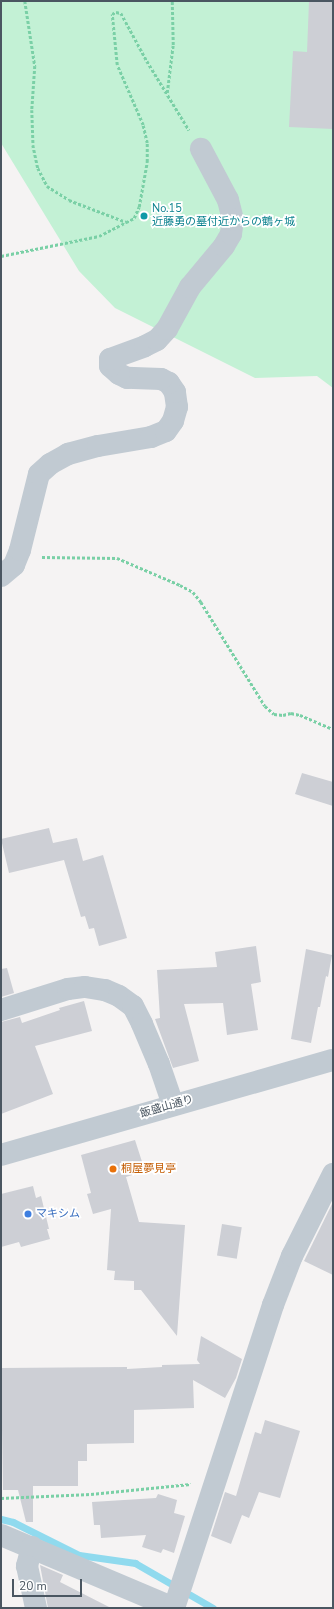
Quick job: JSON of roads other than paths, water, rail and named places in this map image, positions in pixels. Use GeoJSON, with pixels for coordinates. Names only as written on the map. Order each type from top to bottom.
{"type":"FeatureCollection","features":[{"type":"Feature","properties":{"kind":"street"},"geometry":{"type":"LineString","coordinates":[[1,576],[14,565],[20,550],[39,474],[50,464],[68,454],[98,446],[151,437],[166,431],[173,421],[177,408],[176,392],[169,383],[161,379],[127,378],[119,374],[110,366],[110,358],[157,340],[167,329],[190,287],[224,246],[231,234],[233,220],[228,200],[201,149]]}},
{"type":"Feature","properties":{"kind":"street"},"geometry":{"type":"LineString","coordinates":[[1,1010],[68,990],[85,987],[105,990],[119,996],[133,1006],[139,1018],[159,1064],[173,1106]]}},
{"type":"Feature","properties":{"kind":"street","name":"飯盛山通り"},"geometry":{"type":"LineString","coordinates":[[1,1155],[333,1060]]}},
{"type":"Feature","properties":{"kind":"street"},"geometry":{"type":"LineString","coordinates":[[1,1535],[174,1608],[273,1305],[292,1256],[333,1174]]}},
{"type":"Feature","properties":{"kind":"street"},"geometry":{"type":"LineString","coordinates":[[32,1547],[27,1566],[36,1608]]}},
{"type":"Feature","properties":{"kind":"waterway"},"geometry":{"type":"LineString","coordinates":[[1,1519],[13,1522],[79,1555],[135,1563],[213,1608]]}},
{"type":"Feature","properties":{"kind":"place","name":"No.15 近藤勇の墓付近からの鶴ヶ城"},"geometry":{"type":"Point","coordinates":[144,216]}},
{"type":"Feature","properties":{"kind":"place","name":"桐屋夢見亭"},"geometry":{"type":"Point","coordinates":[113,1169]}},
{"type":"Feature","properties":{"kind":"place","name":"マキシム"},"geometry":{"type":"Point","coordinates":[28,1214]}}]}
